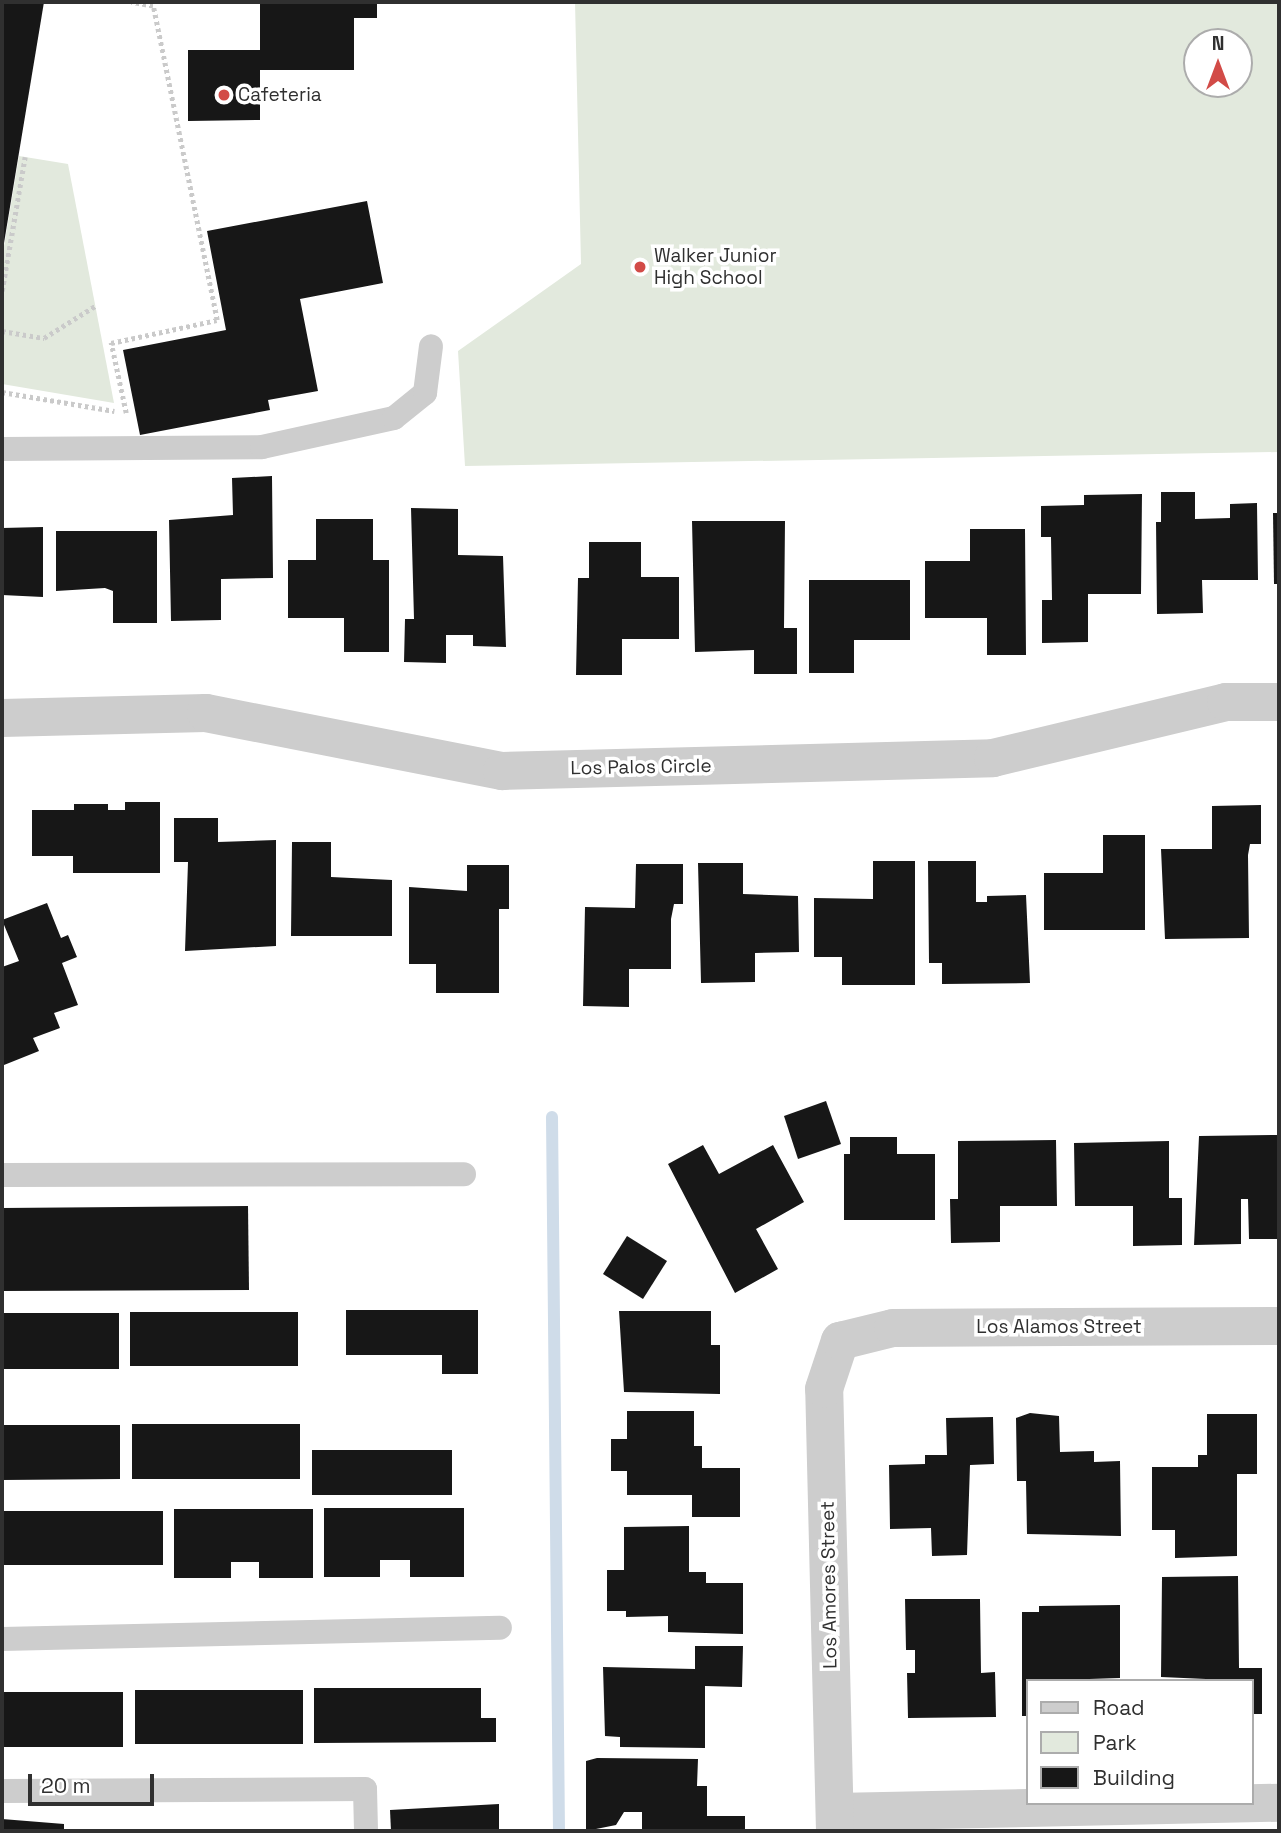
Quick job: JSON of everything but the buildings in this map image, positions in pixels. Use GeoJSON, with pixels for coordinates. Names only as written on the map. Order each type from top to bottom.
{"type":"FeatureCollection","features":[{"type":"Feature","properties":{"kind":"street","name":"Los Palos Circle"},"geometry":{"type":"LineString","coordinates":[[2,718],[206,713],[502,771],[993,758],[1226,702],[1279,702]]}},
{"type":"Feature","properties":{"kind":"street","name":"Los Alamos Street"},"geometry":{"type":"LineString","coordinates":[[840,1341],[893,1328],[1279,1326]]}},
{"type":"Feature","properties":{"kind":"street","name":"Los Amores Street"},"geometry":{"type":"LineString","coordinates":[[835,1822],[824,1390],[840,1341]]}},
{"type":"Feature","properties":{"kind":"street"},"geometry":{"type":"LineString","coordinates":[[1253,1804],[1279,1803]]}},
{"type":"Feature","properties":{"kind":"street"},"geometry":{"type":"LineString","coordinates":[[835,1822],[1232,1805]]}},
{"type":"Feature","properties":{"kind":"lane"},"geometry":{"type":"LineString","coordinates":[[2,449],[262,447],[394,418],[425,393],[431,346]]}},
{"type":"Feature","properties":{"kind":"lane"},"geometry":{"type":"LineString","coordinates":[[2,1175],[464,1174]]}},
{"type":"Feature","properties":{"kind":"lane"},"geometry":{"type":"LineString","coordinates":[[2,1639],[500,1628]]}},
{"type":"Feature","properties":{"kind":"lane"},"geometry":{"type":"LineString","coordinates":[[2,1790],[365,1789],[366,1831]]}},
{"type":"Feature","properties":{"kind":"path"},"geometry":{"type":"LineString","coordinates":[[2,392],[128,414],[111,343],[217,320],[153,6],[131,2]]}},
{"type":"Feature","properties":{"kind":"path"},"geometry":{"type":"LineString","coordinates":[[2,291],[24,157]]}},
{"type":"Feature","properties":{"kind":"path"},"geometry":{"type":"LineString","coordinates":[[2,331],[44,338],[95,306]]}},
{"type":"Feature","properties":{"kind":"green space"},"geometry":{"type":"Polygon","coordinates":[[[575,2],[1279,2],[1279,452],[465,466],[458,351],[581,264],[575,2]]]}},
{"type":"Feature","properties":{"kind":"green space"},"geometry":{"type":"Polygon","coordinates":[[[19,156],[68,164],[114,403],[2,384],[2,258],[19,156]]]}},
{"type":"Feature","properties":{"kind":"waterway"},"geometry":{"type":"LineString","coordinates":[[552,1117],[559,1831]]}},
{"type":"Feature","properties":{"kind":"place","name":"Cafeteria"},"geometry":{"type":"Point","coordinates":[224,95]}},
{"type":"Feature","properties":{"kind":"place","name":"Walker Junior High School"},"geometry":{"type":"Point","coordinates":[640,267]}}]}
